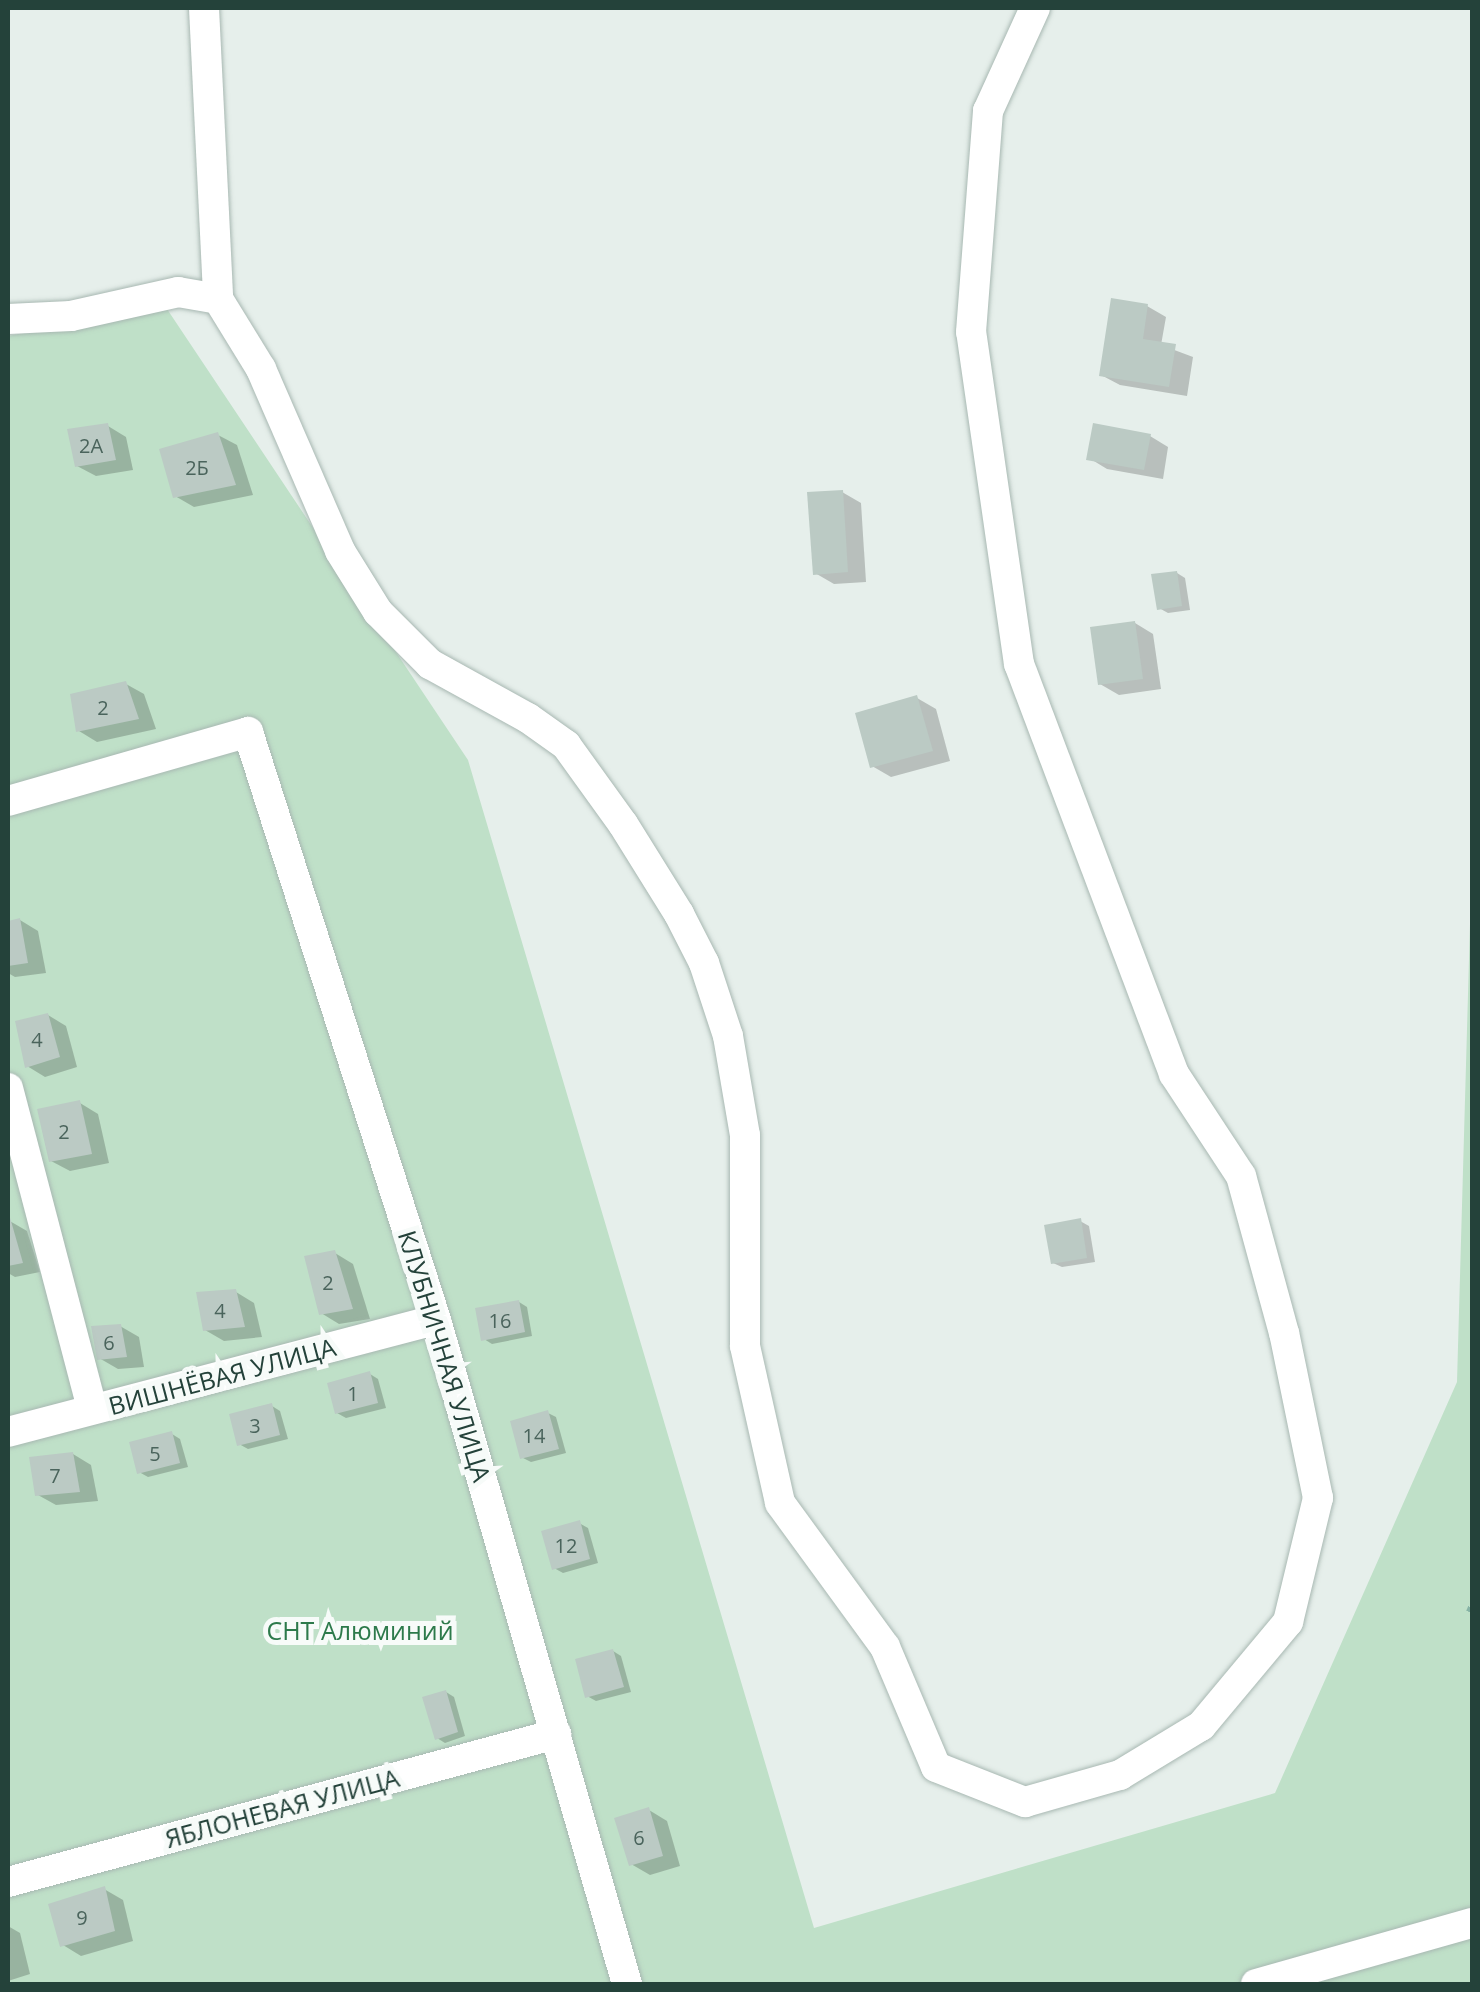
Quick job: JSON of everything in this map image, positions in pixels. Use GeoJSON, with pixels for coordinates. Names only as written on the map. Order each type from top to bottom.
{"type":"FeatureCollection","features":[{"type":"Feature","properties":{"kind":"street"},"geometry":{"type":"LineString","coordinates":[[204,8],[218,298],[261,369],[340,551],[378,612],[430,664],[528,718],[566,746],[623,824],[704,963],[728,1036],[745,1135],[745,1346],[780,1503],[885,1646],[936,1767],[1025,1802],[1120,1775],[1201,1726],[1288,1622],[1318,1498],[1284,1333],[1241,1176],[1174,1074],[1019,664],[971,332],[988,111],[1034,8]]}},
{"type":"Feature","properties":{"kind":"street"},"geometry":{"type":"LineString","coordinates":[[8,319],[72,316],[178,292],[218,298]]}},
{"type":"Feature","properties":{"kind":"street","name":"КЛУБНИЧНАЯ УЛИЦА"},"geometry":{"type":"LineString","coordinates":[[8,801],[248,732],[436,1320],[627,1984]]}},
{"type":"Feature","properties":{"kind":"street"},"geometry":{"type":"LineString","coordinates":[[8,1088],[92,1410]]}},
{"type":"Feature","properties":{"kind":"street","name":"ВИШНЁВАЯ УЛИЦА"},"geometry":{"type":"LineString","coordinates":[[8,1432],[436,1320]]}},
{"type":"Feature","properties":{"kind":"street","name":"ЯБЛОНЕВАЯ УЛИЦА"},"geometry":{"type":"LineString","coordinates":[[8,1882],[556,1734]]}},
{"type":"Feature","properties":{"kind":"street"},"geometry":{"type":"LineString","coordinates":[[1256,1984],[1472,1922]]}},
{"type":"Feature","properties":{"kind":"green space","name":"СНТ Алюминий"},"geometry":{"type":"Polygon","coordinates":[[[165,306],[468,760],[814,1928],[1275,1793],[1457,1382],[1472,853],[1472,1984],[8,1984],[8,336],[165,306]]]}},
{"type":"Feature","properties":{"kind":"building"},"geometry":{"type":"Polygon","coordinates":[[[1111,298],[1148,304],[1143,339],[1176,344],[1169,387],[1099,376],[1111,298]]]}},
{"type":"Feature","properties":{"kind":"building"},"geometry":{"type":"Polygon","coordinates":[[[108,423],[116,460],[75,467],[67,429],[108,423]]]}},
{"type":"Feature","properties":{"kind":"building"},"geometry":{"type":"Polygon","coordinates":[[[1093,423],[1151,434],[1144,470],[1086,460],[1093,423]]]}},
{"type":"Feature","properties":{"kind":"building"},"geometry":{"type":"Polygon","coordinates":[[[218,432],[236,485],[173,498],[159,449],[218,432]]]}},
{"type":"Feature","properties":{"kind":"building"},"geometry":{"type":"Polygon","coordinates":[[[843,490],[848,572],[813,575],[807,492],[843,490]]]}},
{"type":"Feature","properties":{"kind":"building"},"geometry":{"type":"Polygon","coordinates":[[[1177,571],[1182,606],[1157,610],[1151,574],[1177,571]]]}},
{"type":"Feature","properties":{"kind":"building"},"geometry":{"type":"Polygon","coordinates":[[[1135,621],[1143,679],[1098,685],[1090,627],[1135,621]]]}},
{"type":"Feature","properties":{"kind":"building"},"geometry":{"type":"Polygon","coordinates":[[[126,681],[139,719],[76,732],[70,694],[126,681]]]}},
{"type":"Feature","properties":{"kind":"building"},"geometry":{"type":"Polygon","coordinates":[[[917,695],[933,751],[870,768],[855,713],[917,695]]]}},
{"type":"Feature","properties":{"kind":"building"},"geometry":{"type":"Polygon","coordinates":[[[20,918],[28,963],[8,966],[8,921],[20,918]]]}},
{"type":"Feature","properties":{"kind":"building"},"geometry":{"type":"Polygon","coordinates":[[[48,1013],[60,1057],[25,1068],[15,1021],[48,1013]]]}},
{"type":"Feature","properties":{"kind":"building"},"geometry":{"type":"Polygon","coordinates":[[[80,1100],[92,1154],[49,1162],[37,1109],[80,1100]]]}},
{"type":"Feature","properties":{"kind":"building"},"geometry":{"type":"Polygon","coordinates":[[[8,1215],[23,1263],[8,1266],[8,1215]]]}},
{"type":"Feature","properties":{"kind":"building"},"geometry":{"type":"Polygon","coordinates":[[[1081,1218],[1087,1258],[1051,1264],[1044,1225],[1081,1218]]]}},
{"type":"Feature","properties":{"kind":"building"},"geometry":{"type":"Polygon","coordinates":[[[335,1250],[353,1309],[319,1315],[304,1256],[335,1250]]]}},
{"type":"Feature","properties":{"kind":"building"},"geometry":{"type":"Polygon","coordinates":[[[236,1289],[245,1327],[203,1331],[196,1292],[236,1289]]]}},
{"type":"Feature","properties":{"kind":"building"},"geometry":{"type":"Polygon","coordinates":[[[519,1300],[525,1332],[481,1341],[475,1308],[519,1300]]]}},
{"type":"Feature","properties":{"kind":"building"},"geometry":{"type":"Polygon","coordinates":[[[121,1324],[127,1357],[97,1360],[91,1326],[121,1324]]]}},
{"type":"Feature","properties":{"kind":"building"},"geometry":{"type":"Polygon","coordinates":[[[370,1371],[378,1403],[335,1414],[327,1383],[370,1371]]]}},
{"type":"Feature","properties":{"kind":"building"},"geometry":{"type":"Polygon","coordinates":[[[272,1403],[280,1435],[237,1446],[229,1414],[272,1403]]]}},
{"type":"Feature","properties":{"kind":"building"},"geometry":{"type":"Polygon","coordinates":[[[548,1410],[559,1449],[520,1459],[510,1421],[548,1410]]]}},
{"type":"Feature","properties":{"kind":"building"},"geometry":{"type":"Polygon","coordinates":[[[172,1431],[180,1463],[137,1474],[129,1442],[172,1431]]]}},
{"type":"Feature","properties":{"kind":"building"},"geometry":{"type":"Polygon","coordinates":[[[73,1452],[80,1492],[35,1496],[29,1457],[73,1452]]]}},
{"type":"Feature","properties":{"kind":"building"},"geometry":{"type":"Polygon","coordinates":[[[580,1520],[590,1559],[552,1570],[541,1531],[580,1520]]]}},
{"type":"Feature","properties":{"kind":"building"},"geometry":{"type":"Polygon","coordinates":[[[613,1649],[624,1687],[585,1698],[575,1659],[613,1649]]]}},
{"type":"Feature","properties":{"kind":"building"},"geometry":{"type":"Polygon","coordinates":[[[446,1690],[458,1732],[435,1740],[422,1697],[446,1690]]]}},
{"type":"Feature","properties":{"kind":"building"},"geometry":{"type":"Polygon","coordinates":[[[649,1807],[663,1856],[629,1866],[614,1818],[649,1807]]]}},
{"type":"Feature","properties":{"kind":"building"},"geometry":{"type":"Polygon","coordinates":[[[105,1886],[115,1931],[60,1947],[48,1904],[105,1886]]]}}]}
